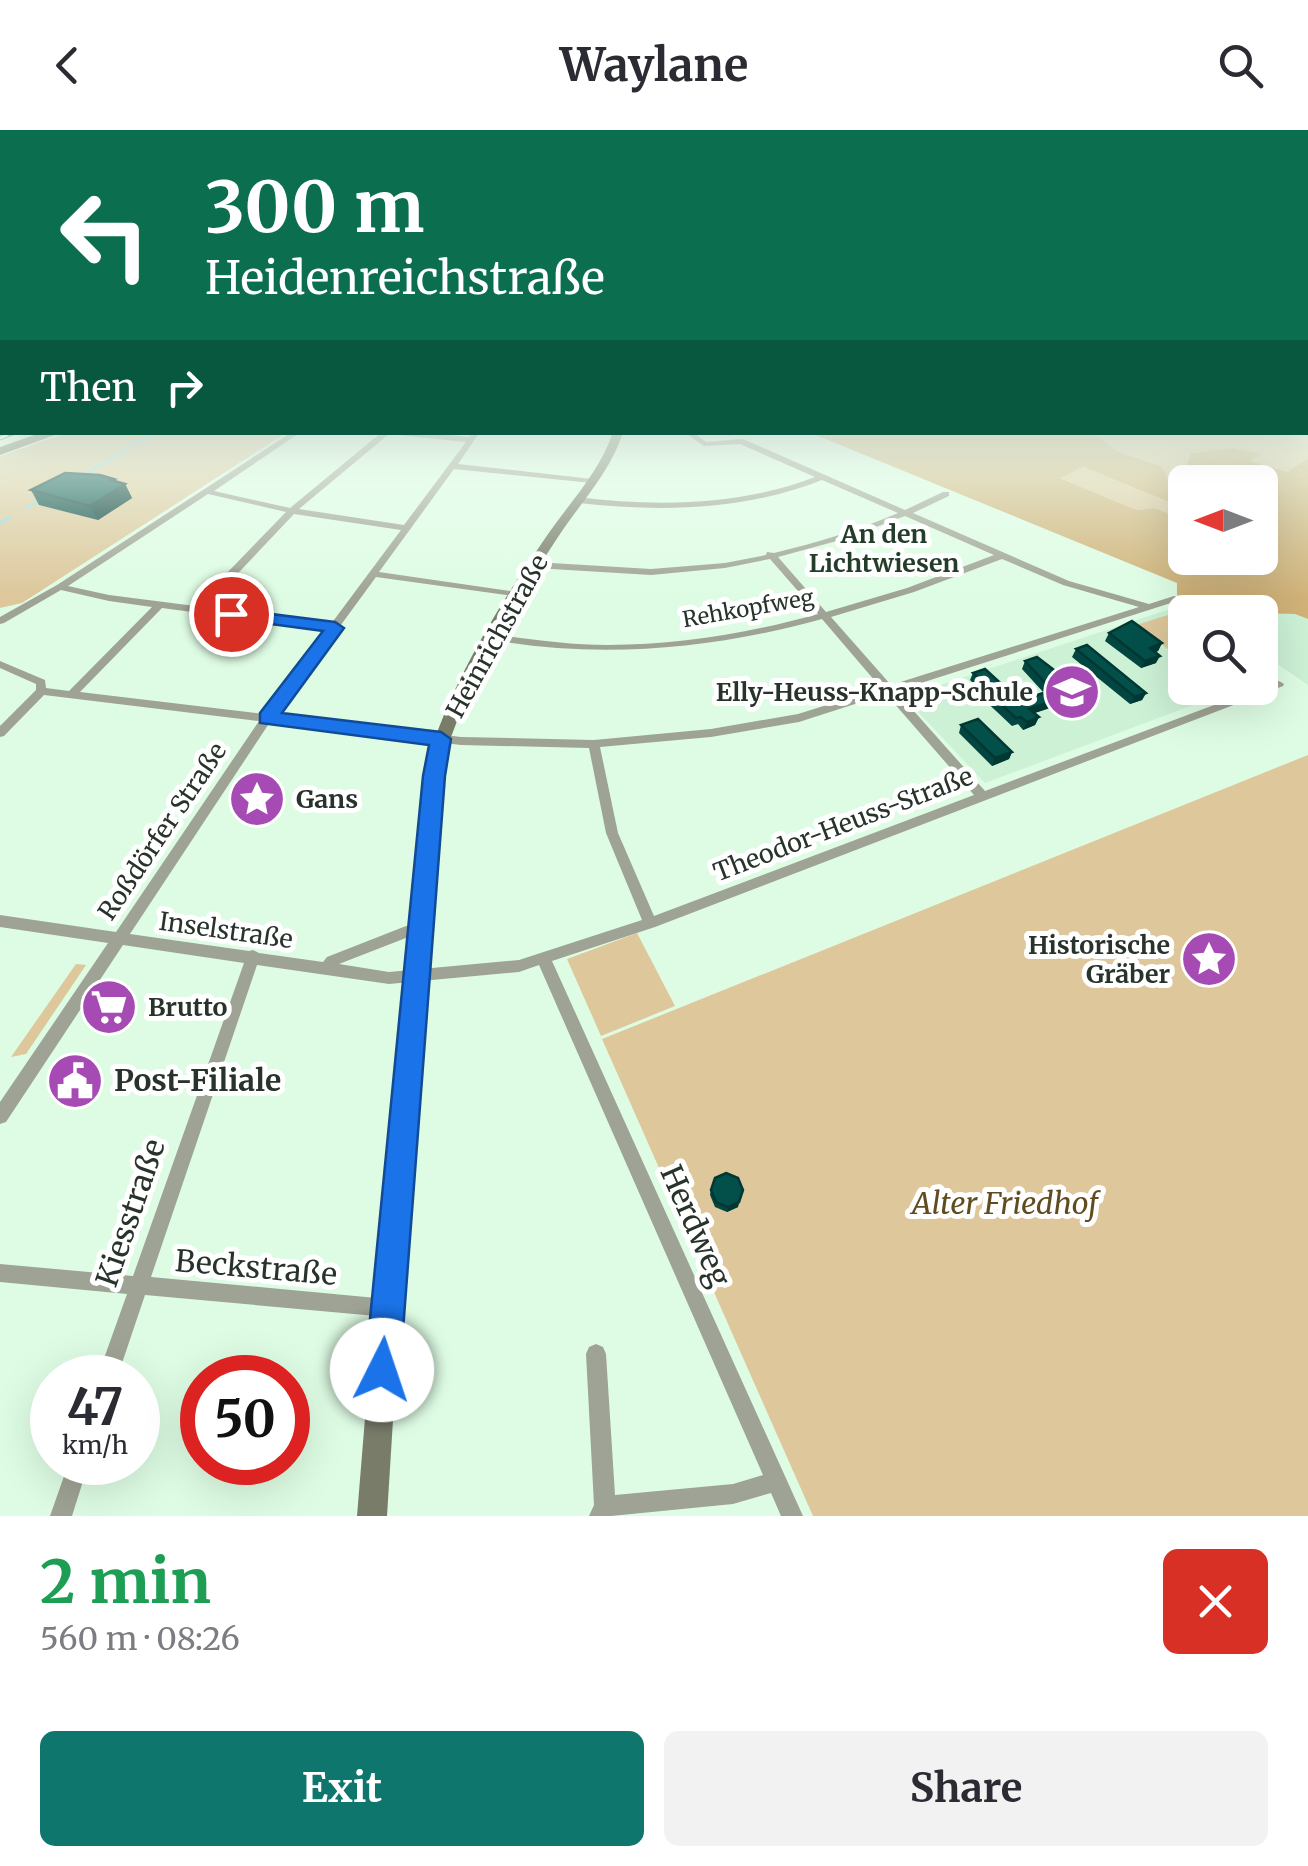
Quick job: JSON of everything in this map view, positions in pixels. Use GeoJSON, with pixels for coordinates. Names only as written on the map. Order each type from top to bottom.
{"type":"FeatureCollection","features":[{"type":"Feature","properties":{"kind":"main road","name":"Heinrichstraße"},"geometry":{"type":"LineString","coordinates":[[372,1516],[386,1308],[399,1211],[416,976],[434,776],[441,739],[491,637],[601,468]]}},
{"type":"Feature","properties":{"kind":"street"},"geometry":{"type":"LineString","coordinates":[[0,621],[60,588],[241,468]]}},
{"type":"Feature","properties":{"kind":"street"},"geometry":{"type":"LineString","coordinates":[[197,610],[292,511],[345,468]]}},
{"type":"Feature","properties":{"kind":"street","name":"Roßdörfer Straße"},"geometry":{"type":"LineString","coordinates":[[0,1116],[267,718],[452,468]]}},
{"type":"Feature","properties":{"kind":"street"},"geometry":{"type":"LineString","coordinates":[[469,468],[592,481]]}},
{"type":"Feature","properties":{"kind":"street"},"geometry":{"type":"LineString","coordinates":[[804,468],[1066,583],[1152,607]]}},
{"type":"Feature","properties":{"kind":"street"},"geometry":{"type":"LineString","coordinates":[[578,500],[630,505],[704,502],[770,492],[824,476]]}},
{"type":"Feature","properties":{"kind":"street"},"geometry":{"type":"LineString","coordinates":[[204,491],[292,511],[407,528]]}},
{"type":"Feature","properties":{"kind":"street"},"geometry":{"type":"LineString","coordinates":[[535,564],[654,572],[770,554],[910,512],[946,494]]}},
{"type":"Feature","properties":{"kind":"street"},"geometry":{"type":"LineString","coordinates":[[770,554],[981,796]]}},
{"type":"Feature","properties":{"kind":"street","name":"Rehkopfweg"},"geometry":{"type":"LineString","coordinates":[[491,637],[614,648],[678,642],[821,616],[910,592],[1003,555]]}},
{"type":"Feature","properties":{"kind":"street"},"geometry":{"type":"LineString","coordinates":[[376,574],[517,595]]}},
{"type":"Feature","properties":{"kind":"street"},"geometry":{"type":"LineString","coordinates":[[60,588],[335,628]]}},
{"type":"Feature","properties":{"kind":"street"},"geometry":{"type":"LineString","coordinates":[[41,692],[441,739],[594,744],[711,733],[799,718],[1168,601]]}},
{"type":"Feature","properties":{"kind":"street"},"geometry":{"type":"LineString","coordinates":[[72,694],[159,605]]}},
{"type":"Feature","properties":{"kind":"street"},"geometry":{"type":"LineString","coordinates":[[0,664],[41,682],[41,692],[0,733]]}},
{"type":"Feature","properties":{"kind":"street","name":"Theodor-Heuss-Straße"},"geometry":{"type":"LineString","coordinates":[[416,976],[544,960],[1279,684]]}},
{"type":"Feature","properties":{"kind":"street"},"geometry":{"type":"LineString","coordinates":[[594,744],[612,833],[650,923]]}},
{"type":"Feature","properties":{"kind":"street","name":"Inselstraße"},"geometry":{"type":"LineString","coordinates":[[0,920],[389,978],[416,976]]}},
{"type":"Feature","properties":{"kind":"street"},"geometry":{"type":"LineString","coordinates":[[327,968],[332,961],[406,932]]}},
{"type":"Feature","properties":{"kind":"street","name":"Kiesstraße"},"geometry":{"type":"LineString","coordinates":[[115,1355],[252,956]]}},
{"type":"Feature","properties":{"kind":"street","name":"Herdweg"},"geometry":{"type":"LineString","coordinates":[[544,960],[792,1516]]}},
{"type":"Feature","properties":{"kind":"street","name":"Beckstraße"},"geometry":{"type":"LineString","coordinates":[[0,1273],[386,1308]]}},
{"type":"Feature","properties":{"kind":"street"},"geometry":{"type":"LineString","coordinates":[[596,1354],[603,1511],[733,1494],[776,1481]]}},
{"type":"Feature","properties":{"kind":"street"},"geometry":{"type":"LineString","coordinates":[[60,1516],[71,1485]]}},
{"type":"Feature","properties":{"kind":"shaded area"},"geometry":{"type":"Polygon","coordinates":[[[896,468],[1082,468],[1060,478],[1137,510],[1154,508],[1168,513],[1168,575],[1278,575],[1278,469],[1287,472],[1308,468],[1308,619],[1278,614],[1278,595],[1177,595],[1177,583],[896,468]]]}},
{"type":"Feature","properties":{"kind":"shaded area"},"geometry":{"type":"Polygon","coordinates":[[[1085,468],[1162,468],[1168,479],[1168,502],[1085,468]]]}},
{"type":"Feature","properties":{"kind":"shaded area","name":"Elly-Heuss-Knapp-Schule"},"geometry":{"type":"Polygon","coordinates":[[[1168,610],[1168,705],[1193,705],[985,783],[904,697],[1168,610]]]}},
{"type":"Feature","properties":{"kind":"shaded area"},"geometry":{"type":"Polygon","coordinates":[[[1278,614],[1308,619],[1308,685],[1278,664],[1278,614]]]}},
{"type":"Feature","properties":{"kind":"green space"},"geometry":{"type":"Polygon","coordinates":[[[0,468],[232,468],[22,603],[0,608],[0,468]]]}},
{"type":"Feature","properties":{"kind":"green space"},"geometry":{"type":"Polygon","coordinates":[[[1085,468],[1168,502],[1168,513],[1154,508],[1137,510],[1058,477],[1085,468]]]}},
{"type":"Feature","properties":{"kind":"green space"},"geometry":{"type":"Polygon","coordinates":[[[1161,468],[1168,468],[1168,497],[1161,468]]]}},
{"type":"Feature","properties":{"kind":"green space"},"geometry":{"type":"Polygon","coordinates":[[[1168,615],[1168,649],[1136,625],[1168,615]]]}},
{"type":"Feature","properties":{"kind":"green space","name":"Alter Friedhof"},"geometry":{"type":"Polygon","coordinates":[[[1308,755],[1308,1516],[813,1516],[602,1039],[1308,755]]]}},
{"type":"Feature","properties":{"kind":"green space"},"geometry":{"type":"Polygon","coordinates":[[[637,933],[675,1006],[601,1036],[567,959],[637,933]]]}},
{"type":"Feature","properties":{"kind":"green space"},"geometry":{"type":"Polygon","coordinates":[[[76,964],[86,965],[26,1054],[11,1057],[76,964]]]}},
{"type":"Feature","properties":{"kind":"building"},"geometry":{"type":"Polygon","coordinates":[[[65,473],[100,475],[125,484],[90,506],[31,490],[65,473]]]}},
{"type":"Feature","properties":{"kind":"building"},"geometry":{"type":"Polygon","coordinates":[[[1132,621],[1162,643],[1150,648],[1160,656],[1145,661],[1109,633],[1132,621]]]}},
{"type":"Feature","properties":{"kind":"building"},"geometry":{"type":"Polygon","coordinates":[[[1087,645],[1146,693],[1135,697],[1076,649],[1087,645]]]}},
{"type":"Feature","properties":{"kind":"building"},"geometry":{"type":"Polygon","coordinates":[[[1037,657],[1087,695],[1083,697],[1093,705],[1081,709],[1066,696],[1029,709],[1039,717],[1027,722],[1016,718],[982,687],[987,686],[973,673],[985,669],[1020,701],[1052,690],[1025,661],[1037,657]]]}},
{"type":"Feature","properties":{"kind":"building"},"geometry":{"type":"Polygon","coordinates":[[[978,719],[1012,752],[995,758],[961,725],[978,719]]]}},
{"type":"Feature","properties":{"kind":"building"},"geometry":{"type":"Polygon","coordinates":[[[726,1173],[738,1178],[743,1190],[739,1202],[728,1207],[716,1202],[711,1190],[715,1178],[726,1173]]]}},
{"type":"Feature","properties":{"kind":"waterway"},"geometry":{"type":"LineString","coordinates":[[83,475],[95,468]]}},
{"type":"Feature","properties":{"kind":"waterway"},"geometry":{"type":"LineString","coordinates":[[27,508],[40,500]]}},
{"type":"Feature","properties":{"kind":"waterway"},"geometry":{"type":"LineString","coordinates":[[0,523],[10,517]]}},
{"type":"Feature","properties":{"kind":"place","name":"Elly-Heuss-Knapp-Schule"},"geometry":{"type":"Point","coordinates":[1072,692]}},
{"type":"Feature","properties":{"kind":"place","name":"Gans"},"geometry":{"type":"Point","coordinates":[257,799]}},
{"type":"Feature","properties":{"kind":"place","name":"Historische Gräber"},"geometry":{"type":"Point","coordinates":[1209,959]}},
{"type":"Feature","properties":{"kind":"place","name":"Brutto"},"geometry":{"type":"Point","coordinates":[109,1007]}},
{"type":"Feature","properties":{"kind":"place","name":"Post-Filiale"},"geometry":{"type":"Point","coordinates":[75,1081]}},
{"type":"Feature","properties":{"kind":"district","name":"An den Lichtwiesen"},"geometry":{"type":"Point","coordinates":[884,548]}},
{"type":"Feature","properties":{"kind":"route"},"geometry":{"type":"LineString","coordinates":[[231,614],[335,628],[267,718],[441,739],[434,776],[399,1211],[382,1370]]}}]}
